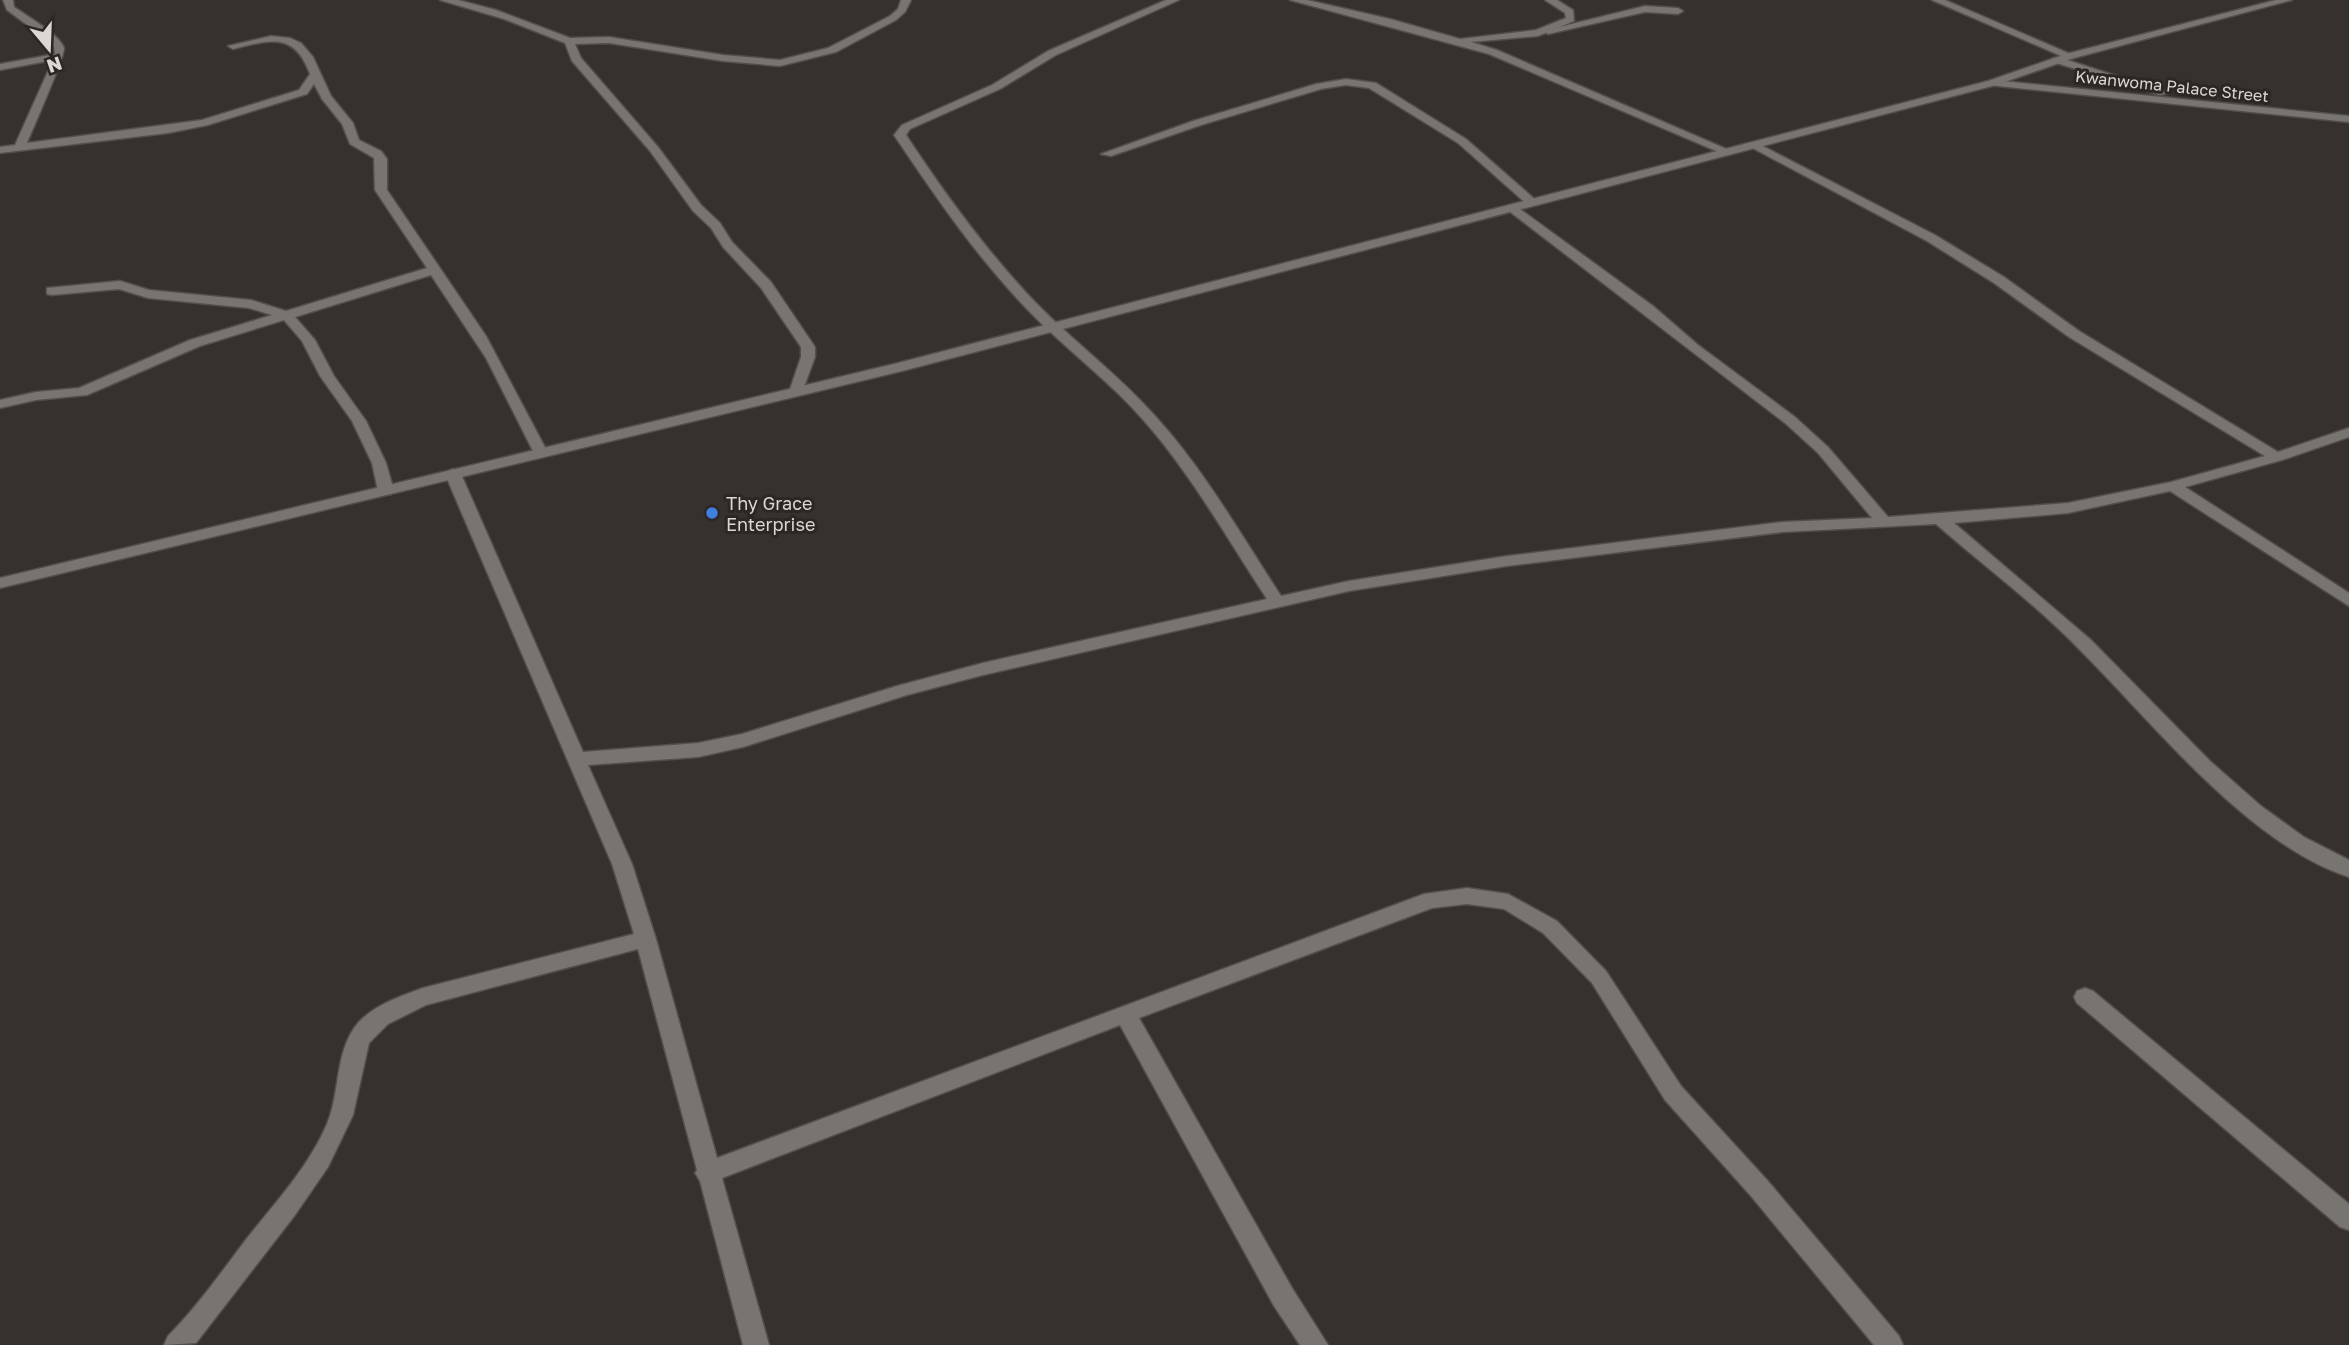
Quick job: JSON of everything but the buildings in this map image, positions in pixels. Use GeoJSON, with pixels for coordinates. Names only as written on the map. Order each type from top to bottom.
{"type":"FeatureCollection","features":[{"type":"Feature","properties":{"kind":"street"},"geometry":{"type":"LineString","coordinates":[[8,0],[10,8],[52,39],[59,47],[60,56],[47,80],[20,147]]}},
{"type":"Feature","properties":{"kind":"street"},"geometry":{"type":"LineString","coordinates":[[445,0],[478,7],[569,41],[609,40],[723,58],[780,62],[832,50],[893,18],[902,10],[906,0]]}},
{"type":"Feature","properties":{"kind":"street"},"geometry":{"type":"LineString","coordinates":[[1174,0],[1052,53],[996,87],[914,123],[901,131],[900,135],[949,207],[998,269],[1053,328],[1131,398],[1167,439],[1276,601]]}},
{"type":"Feature","properties":{"kind":"street"},"geometry":{"type":"LineString","coordinates":[[1295,0],[1457,40],[1584,89],[1725,151]]}},
{"type":"Feature","properties":{"kind":"street"},"geometry":{"type":"LineString","coordinates":[[1548,31],[1570,19],[1572,15],[1550,0]]}},
{"type":"Feature","properties":{"kind":"street"},"geometry":{"type":"LineString","coordinates":[[1937,0],[2064,58],[2205,105]]}},
{"type":"Feature","properties":{"kind":"street"},"geometry":{"type":"LineString","coordinates":[[0,583],[796,393],[1053,328],[1992,83],[2064,58],[2287,0]]}},
{"type":"Feature","properties":{"kind":"street"},"geometry":{"type":"LineString","coordinates":[[1457,40],[1548,31],[1646,9],[1678,11]]}},
{"type":"Feature","properties":{"kind":"street"},"geometry":{"type":"LineString","coordinates":[[233,46],[276,37],[290,41],[304,51],[325,96],[340,111],[354,134],[355,142],[379,155],[382,162],[378,181],[381,190],[434,270],[464,307],[495,359],[541,453]]}},
{"type":"Feature","properties":{"kind":"street"},"geometry":{"type":"LineString","coordinates":[[569,41],[576,59],[654,149],[697,208],[716,226],[727,244],[766,285],[800,336],[807,347],[808,357],[796,393]]}},
{"type":"Feature","properties":{"kind":"street"},"geometry":{"type":"LineString","coordinates":[[0,67],[60,56]]}},
{"type":"Feature","properties":{"kind":"street"},"geometry":{"type":"LineString","coordinates":[[0,150],[168,130],[204,123],[303,92],[315,75]]}},
{"type":"Feature","properties":{"kind":"street"},"geometry":{"type":"LineString","coordinates":[[1107,154],[1197,123],[1320,86],[1346,82],[1371,85],[1462,141],[1533,203]]}},
{"type":"Feature","properties":{"kind":"street","name":"Kwanwoma Palace Street"},"geometry":{"type":"LineString","coordinates":[[1992,83],[2349,119]]}},
{"type":"Feature","properties":{"kind":"street"},"geometry":{"type":"LineString","coordinates":[[1751,144],[1931,238],[1999,280],[2074,334],[2277,457]]}},
{"type":"Feature","properties":{"kind":"street"},"geometry":{"type":"LineString","coordinates":[[1513,208],[1790,420],[1823,450],[1884,522]]}},
{"type":"Feature","properties":{"kind":"street"},"geometry":{"type":"LineString","coordinates":[[0,404],[36,396],[82,392],[167,353],[288,316],[339,297],[434,270]]}},
{"type":"Feature","properties":{"kind":"street"},"geometry":{"type":"LineString","coordinates":[[52,291],[120,285],[148,294],[251,304],[288,316],[308,340],[327,376],[359,421],[379,463],[386,491]]}},
{"type":"Feature","properties":{"kind":"street"},"geometry":{"type":"LineString","coordinates":[[578,759],[698,750],[743,740],[916,686],[1276,601],[1401,577],[1507,561],[1783,527],[1940,519],[2068,508],[2173,486],[2277,457],[2349,432]]}},
{"type":"Feature","properties":{"kind":"street"},"geometry":{"type":"LineString","coordinates":[[453,474],[622,864],[646,939],[707,1173],[756,1345]]}},
{"type":"Feature","properties":{"kind":"street"},"geometry":{"type":"LineString","coordinates":[[2173,486],[2349,601]]}},
{"type":"Feature","properties":{"kind":"street"},"geometry":{"type":"LineString","coordinates":[[1940,519],[2085,643],[2203,766],[2254,811],[2297,842],[2349,869]]}},
{"type":"Feature","properties":{"kind":"street"},"geometry":{"type":"LineString","coordinates":[[707,1173],[1431,900],[1467,896],[1508,902],[1550,927],[1599,977],[1673,1093],[1759,1188],[1890,1345]]}},
{"type":"Feature","properties":{"kind":"street"},"geometry":{"type":"LineString","coordinates":[[177,1345],[212,1305],[326,1151],[340,1120],[347,1080],[361,1036],[382,1017],[400,1006],[423,998],[646,939]]}},
{"type":"Feature","properties":{"kind":"street"},"geometry":{"type":"LineString","coordinates":[[2085,997],[2349,1219]]}},
{"type":"Feature","properties":{"kind":"street"},"geometry":{"type":"LineString","coordinates":[[1126,1015],[1283,1297],[1315,1345]]}},
{"type":"Feature","properties":{"kind":"place","name":"Thy Grace Enterprise"},"geometry":{"type":"Point","coordinates":[712,513]}}]}
